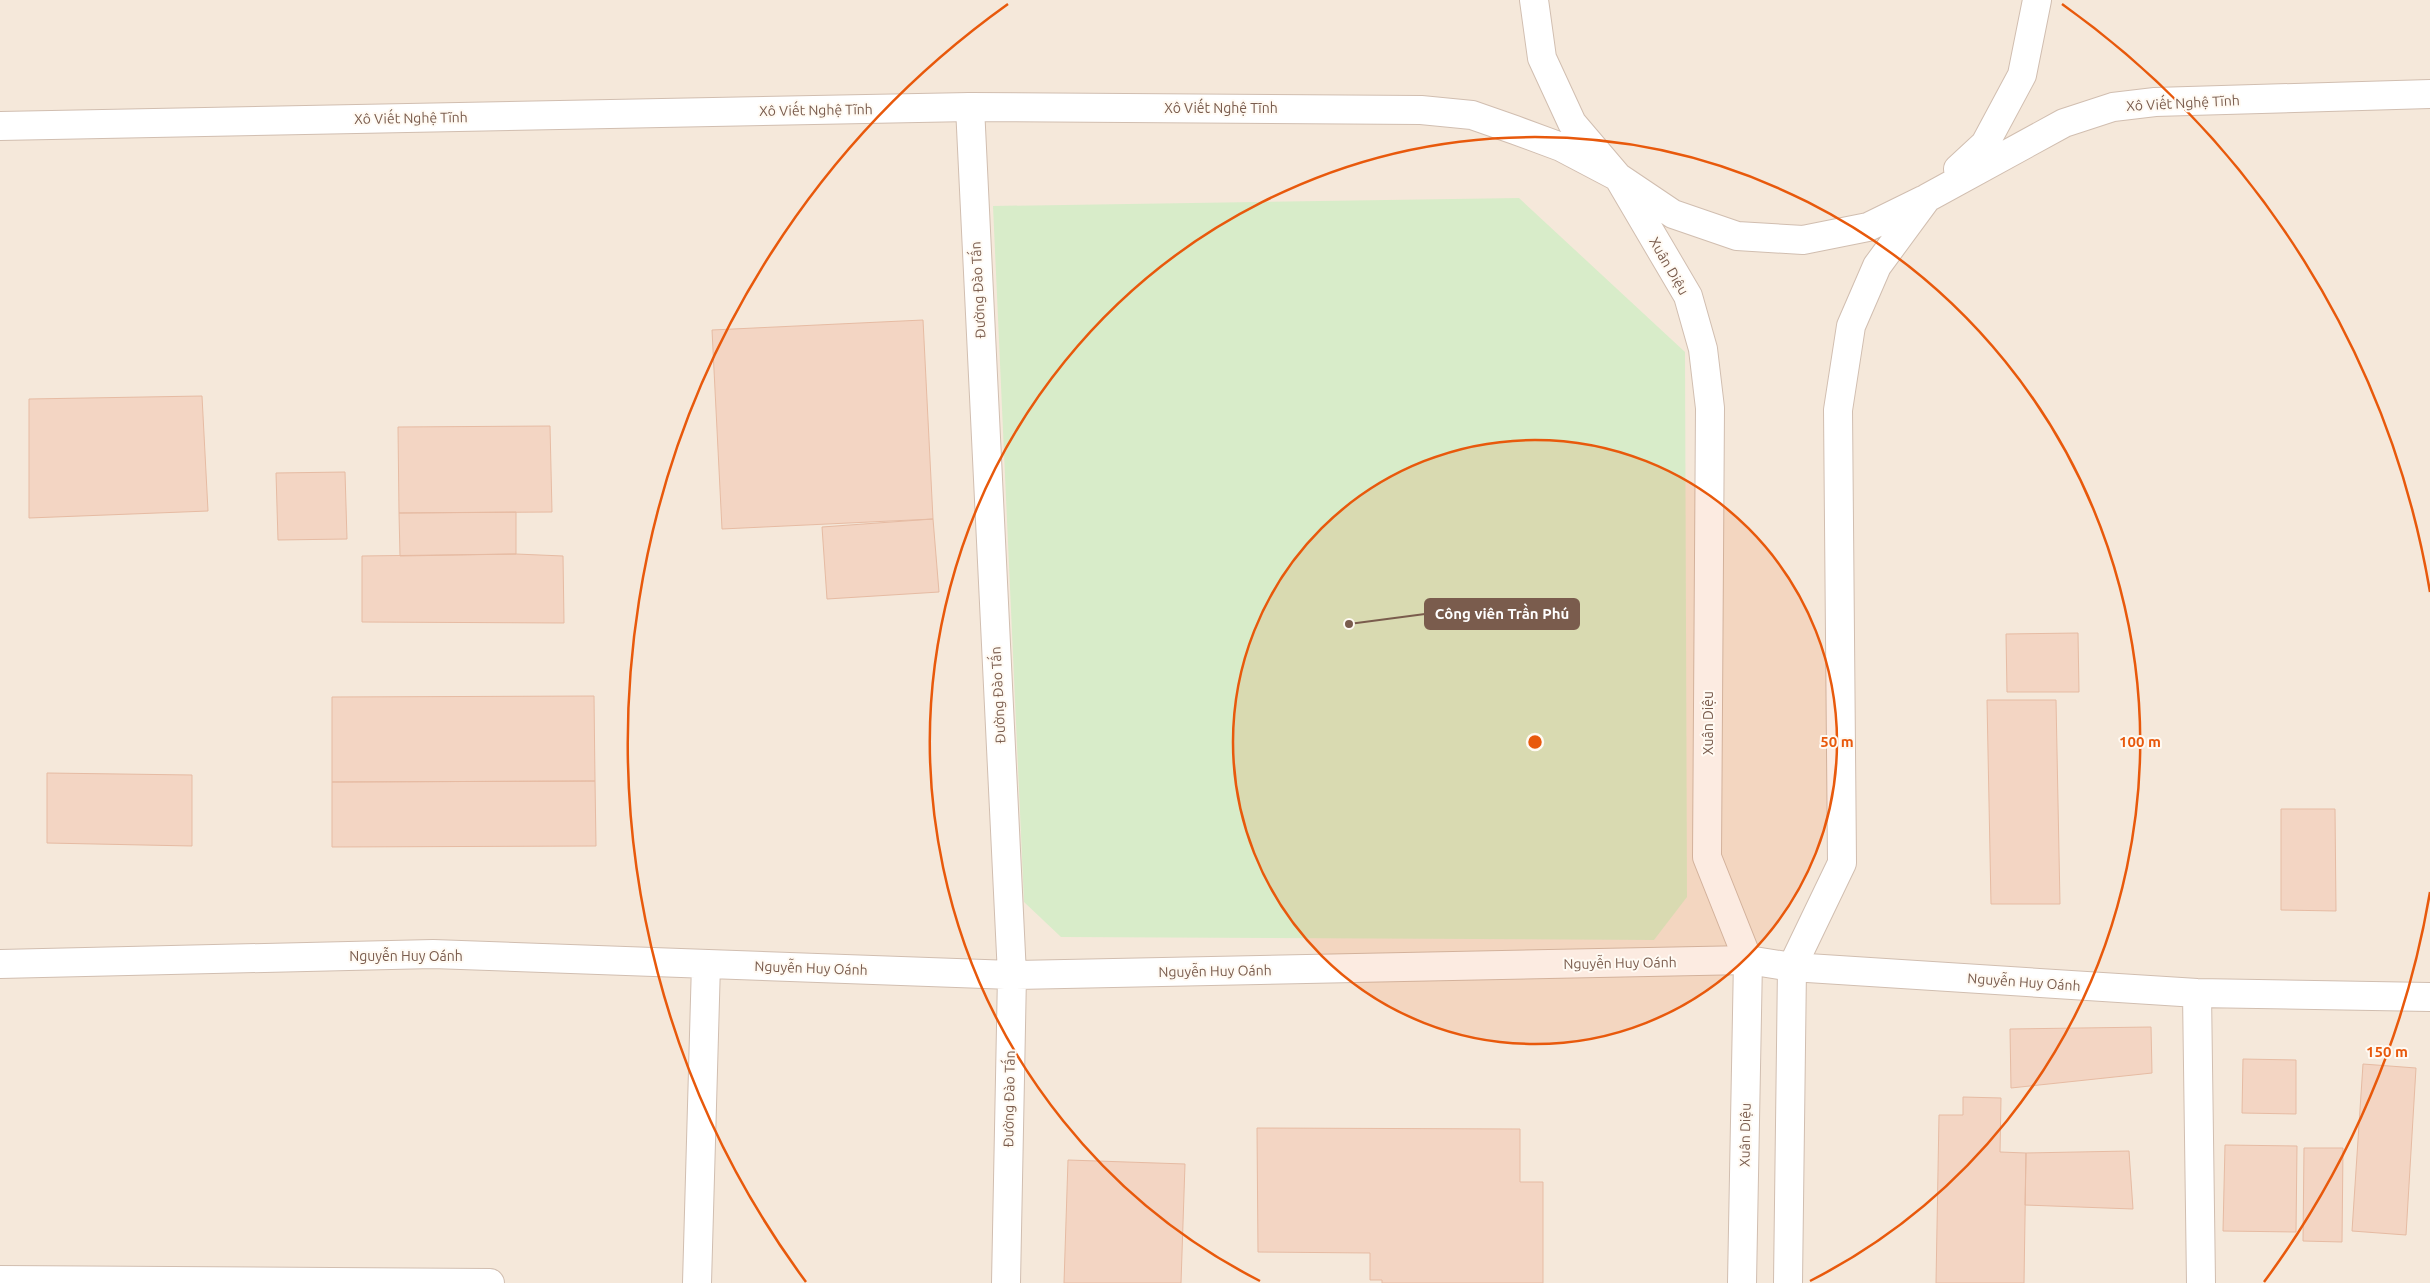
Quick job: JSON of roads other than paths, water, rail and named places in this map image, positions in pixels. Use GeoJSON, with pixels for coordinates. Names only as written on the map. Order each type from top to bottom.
{"type":"FeatureCollection","features":[{"type":"Feature","properties":{"kind":"street"},"geometry":{"type":"LineString","coordinates":[[1534,0],[1542,58],[1572,123],[1618,177],[1673,214],[1737,236],[1803,240],[1868,227],[1928,198]]}},
{"type":"Feature","properties":{"kind":"street"},"geometry":{"type":"LineString","coordinates":[[1788,1283],[1792,967],[1842,863],[1838,410],[1850,326],[1877,266],[1928,198],[1985,144],[2022,75],[2037,0]]}},
{"type":"Feature","properties":{"kind":"street","name":"Xô Viết Nghệ Tĩnh"},"geometry":{"type":"LineString","coordinates":[[1928,198],[2064,124],[2113,107],[2155,102],[2430,94]]}},
{"type":"Feature","properties":{"kind":"street","name":"Xô Viết Nghệ Tĩnh"},"geometry":{"type":"LineString","coordinates":[[0,126],[970,107],[1421,110],[1463,114],[1480,118],[1561,147],[1618,177]]}},
{"type":"Feature","properties":{"kind":"street","name":"Đường Đào Tấn"},"geometry":{"type":"LineString","coordinates":[[970,107],[1012,975],[1006,1283]]}},
{"type":"Feature","properties":{"kind":"street","name":"Xuân Diệu"},"geometry":{"type":"LineString","coordinates":[[1618,177],[1688,296],[1704,350],[1710,408],[1707,857],[1748,960],[1742,1283]]}},
{"type":"Feature","properties":{"kind":"street","name":"Nguyễn Huy Oánh"},"geometry":{"type":"LineString","coordinates":[[0,964],[433,954],[1012,975],[1748,960],[1792,967],[2197,993],[2430,997]]}},
{"type":"Feature","properties":{"kind":"street"},"geometry":{"type":"LineString","coordinates":[[697,1283],[706,964]]}},
{"type":"Feature","properties":{"kind":"street"},"geometry":{"type":"LineString","coordinates":[[2197,993],[2201,1283]]}},
{"type":"Feature","properties":{"kind":"street"},"geometry":{"type":"LineString","coordinates":[[0,1280],[490,1283]]}},
{"type":"Feature","properties":{"kind":"place","name":"Công viên Trần Phú"},"geometry":{"type":"Point","coordinates":[1349,624]}}]}
